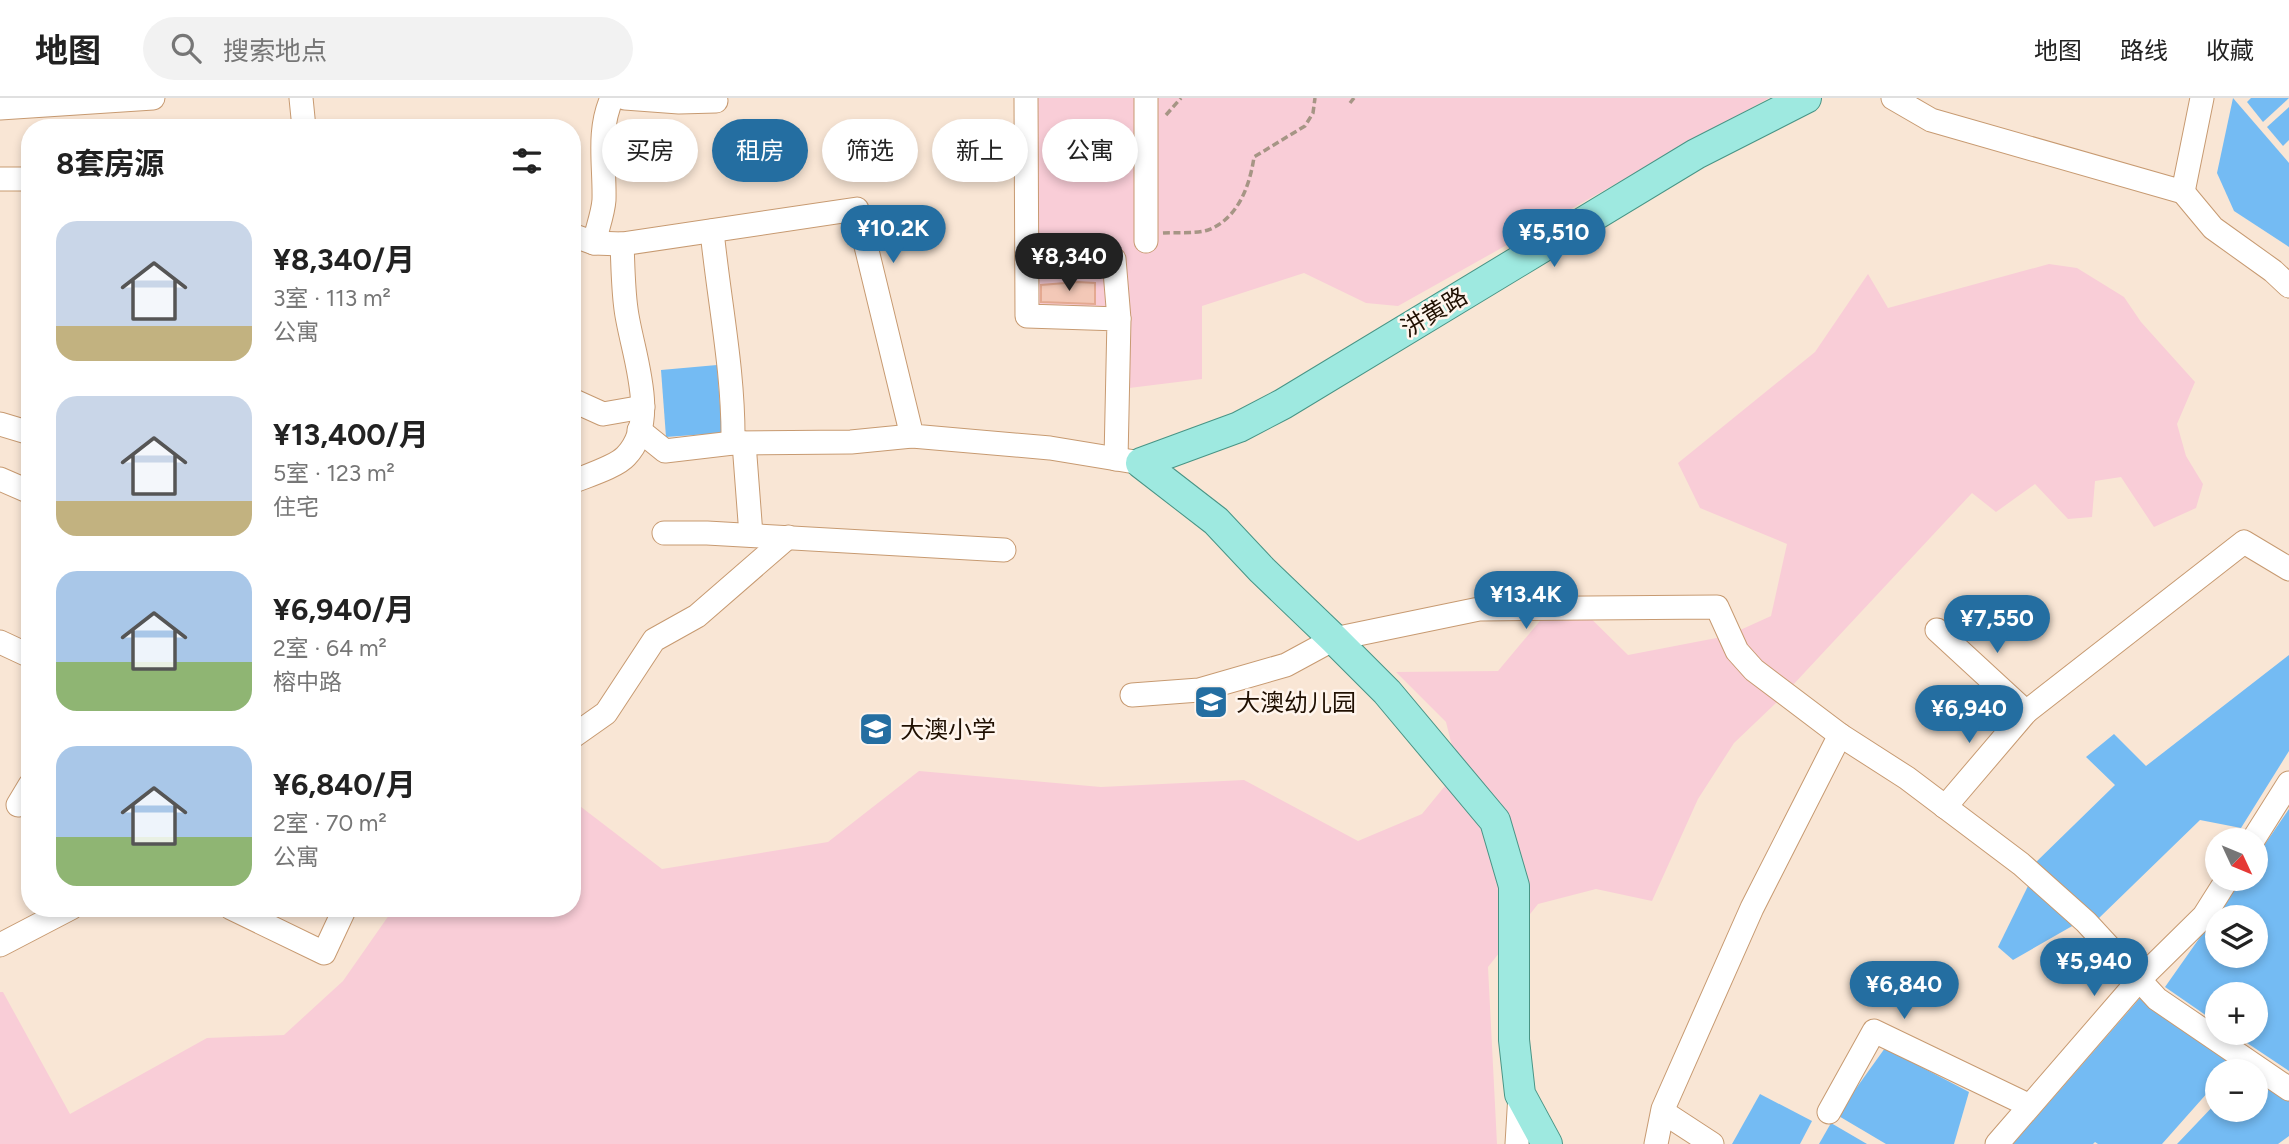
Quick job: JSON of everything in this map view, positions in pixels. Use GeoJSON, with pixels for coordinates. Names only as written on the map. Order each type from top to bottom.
{"type":"FeatureCollection","features":[{"type":"Feature","properties":{"kind":"main road","name":"汫黄路"},"geometry":{"type":"LineString","coordinates":[[1128,461],[1239,426],[1283,404],[1696,154],[1805,98]]}},
{"type":"Feature","properties":{"kind":"main road"},"geometry":{"type":"LineString","coordinates":[[1128,461],[1216,521],[1262,570],[1387,692],[1494,821],[1514,886],[1514,1040],[1520,1094],[1547,1144]]}},
{"type":"Feature","properties":{"kind":"street"},"geometry":{"type":"LineString","coordinates":[[0,108],[153,98]]}},
{"type":"Feature","properties":{"kind":"street"},"geometry":{"type":"LineString","coordinates":[[301,98],[303,119]]}},
{"type":"Feature","properties":{"kind":"street"},"geometry":{"type":"LineString","coordinates":[[594,243],[604,202],[602,150],[606,110],[612,98]]}},
{"type":"Feature","properties":{"kind":"street"},"geometry":{"type":"LineString","coordinates":[[625,98],[679,102],[716,101]]}},
{"type":"Feature","properties":{"kind":"street"},"geometry":{"type":"LineString","coordinates":[[1026,98],[1027,316],[1119,319]]}},
{"type":"Feature","properties":{"kind":"street"},"geometry":{"type":"LineString","coordinates":[[1146,98],[1146,237]]}},
{"type":"Feature","properties":{"kind":"street"},"geometry":{"type":"LineString","coordinates":[[1893,98],[1931,120],[2183,192],[2213,228],[2273,271],[2289,286]]}},
{"type":"Feature","properties":{"kind":"street"},"geometry":{"type":"LineString","coordinates":[[2183,192],[2202,98]]}},
{"type":"Feature","properties":{"kind":"street"},"geometry":{"type":"LineString","coordinates":[[0,179],[21,179]]}},
{"type":"Feature","properties":{"kind":"street"},"geometry":{"type":"LineString","coordinates":[[581,238],[594,243],[622,244],[856,209],[912,436]]}},
{"type":"Feature","properties":{"kind":"street"},"geometry":{"type":"LineString","coordinates":[[712,231],[751,535]]}},
{"type":"Feature","properties":{"kind":"street"},"geometry":{"type":"LineString","coordinates":[[581,478],[626,457],[642,422],[638,358],[626,311],[622,244]]}},
{"type":"Feature","properties":{"kind":"street"},"geometry":{"type":"LineString","coordinates":[[639,430],[665,451],[739,443],[851,442],[912,436],[1050,448],[1128,461],[1114,259]]}},
{"type":"Feature","properties":{"kind":"street"},"geometry":{"type":"LineString","coordinates":[[581,404],[603,414],[643,407]]}},
{"type":"Feature","properties":{"kind":"street"},"geometry":{"type":"LineString","coordinates":[[0,424],[21,430]]}},
{"type":"Feature","properties":{"kind":"street"},"geometry":{"type":"LineString","coordinates":[[0,479],[21,488]]}},
{"type":"Feature","properties":{"kind":"street"},"geometry":{"type":"LineString","coordinates":[[664,533],[751,535],[1004,550]]}},
{"type":"Feature","properties":{"kind":"street"},"geometry":{"type":"LineString","coordinates":[[581,731],[606,713],[654,640],[697,616],[788,537]]}},
{"type":"Feature","properties":{"kind":"street"},"geometry":{"type":"LineString","coordinates":[[1945,807],[2026,712],[2244,542],[2289,569]]}},
{"type":"Feature","properties":{"kind":"street"},"geometry":{"type":"LineString","coordinates":[[1132,695],[1199,690],[1286,665],[1334,639],[1479,609],[1717,607],[1737,651],[1754,670],[1840,735],[1879,758],[2021,864],[2086,922],[2157,999],[2289,1089]]}},
{"type":"Feature","properties":{"kind":"street"},"geometry":{"type":"LineString","coordinates":[[1937,630],[2026,712]]}},
{"type":"Feature","properties":{"kind":"street"},"geometry":{"type":"LineString","coordinates":[[0,642],[21,652]]}},
{"type":"Feature","properties":{"kind":"street"},"geometry":{"type":"LineString","coordinates":[[1656,1144],[1662,1112],[1752,908],[1840,735]]}},
{"type":"Feature","properties":{"kind":"street"},"geometry":{"type":"LineString","coordinates":[[2261,828],[2289,783]]}},
{"type":"Feature","properties":{"kind":"street"},"geometry":{"type":"LineString","coordinates":[[1997,1144],[2139,980],[2204,916],[2220,891]]}},
{"type":"Feature","properties":{"kind":"street"},"geometry":{"type":"LineString","coordinates":[[0,945],[54,917]]}},
{"type":"Feature","properties":{"kind":"street"},"geometry":{"type":"LineString","coordinates":[[250,917],[324,953],[338,917]]}},
{"type":"Feature","properties":{"kind":"street"},"geometry":{"type":"LineString","coordinates":[[1829,1112],[1874,1031],[2028,1105]]}},
{"type":"Feature","properties":{"kind":"street"},"geometry":{"type":"LineString","coordinates":[[1517,1144],[1520,1094]]}},
{"type":"Feature","properties":{"kind":"street"},"geometry":{"type":"LineString","coordinates":[[1662,1112],[1712,1144]]}},
{"type":"Feature","properties":{"kind":"path"},"geometry":{"type":"LineString","coordinates":[[1146,237],[1209,230],[1227,217],[1243,198],[1251,180],[1254,157],[1305,126],[1313,113],[1315,98]]}},
{"type":"Feature","properties":{"kind":"path"},"geometry":{"type":"LineString","coordinates":[[1350,103],[1354,98]]}},
{"type":"Feature","properties":{"kind":"shaded area"},"geometry":{"type":"Polygon","coordinates":[[[1023,98],[1769,98],[1398,306],[1366,303],[1304,273],[1202,306],[1202,379],[1113,390],[1107,323],[1023,319],[1023,182],[1028,182],[1028,119],[1023,119],[1023,98]]]}},
{"type":"Feature","properties":{"kind":"shaded area"},"geometry":{"type":"Polygon","coordinates":[[[2049,264],[2077,268],[2124,297],[2141,322],[2195,382],[2177,424],[2186,456],[2203,484],[2196,508],[2154,527],[2121,477],[2095,481],[2092,517],[2068,519],[2035,484],[1996,512],[1972,493],[1777,702],[1734,743],[1698,799],[1652,901],[1596,889],[1538,904],[1488,967],[1497,1144],[0,1144],[0,992],[3,992],[70,1114],[207,1038],[284,1035],[343,981],[388,917],[581,917],[581,807],[662,869],[828,842],[919,771],[1101,787],[1244,780],[1358,841],[1422,814],[1458,770],[1446,722],[1396,672],[1498,671],[1564,592],[1628,655],[1727,636],[1771,616],[1787,544],[1700,508],[1678,463],[1815,352],[1868,274],[1888,308],[2049,264]]]}},
{"type":"Feature","properties":{"kind":"water"},"geometry":{"type":"Polygon","coordinates":[[[2233,98],[2289,163],[2289,247],[2234,211],[2217,173],[2233,98]]]}},
{"type":"Feature","properties":{"kind":"water"},"geometry":{"type":"Polygon","coordinates":[[[2251,98],[2289,98],[2263,122],[2247,102],[2251,98]]]}},
{"type":"Feature","properties":{"kind":"water"},"geometry":{"type":"Polygon","coordinates":[[[2289,107],[2289,140],[2283,146],[2267,127],[2289,107]]]}},
{"type":"Feature","properties":{"kind":"water"},"geometry":{"type":"Polygon","coordinates":[[[717,365],[722,433],[666,437],[661,370],[717,365]]]}},
{"type":"Feature","properties":{"kind":"water"},"geometry":{"type":"Polygon","coordinates":[[[2289,655],[2289,751],[2241,828],[2200,820],[2098,919],[2033,865],[2115,785],[2086,757],[2114,734],[2146,766],[2289,655]]]}},
{"type":"Feature","properties":{"kind":"water"},"geometry":{"type":"Polygon","coordinates":[[[2289,809],[2289,1071],[2250,1045],[2268,1045],[2268,982],[2205,982],[2205,1015],[2165,987],[2205,930],[2205,968],[2268,968],[2268,905],[2223,905],[2233,891],[2268,891],[2268,840],[2289,809]]]}},
{"type":"Feature","properties":{"kind":"water"},"geometry":{"type":"Polygon","coordinates":[[[2028,886],[2074,925],[2013,960],[1998,947],[2028,886]]]}},
{"type":"Feature","properties":{"kind":"water"},"geometry":{"type":"Polygon","coordinates":[[[2140,998],[2205,1041],[2205,1045],[2212,1045],[2233,1059],[2205,1059],[2205,1096],[2162,1144],[2013,1144],[2140,998]]]}},
{"type":"Feature","properties":{"kind":"water"},"geometry":{"type":"Polygon","coordinates":[[[1885,1048],[1969,1092],[1954,1144],[1886,1144],[1837,1115],[1885,1048]]]}},
{"type":"Feature","properties":{"kind":"water"},"geometry":{"type":"Polygon","coordinates":[[[2268,1085],[2289,1099],[2289,1136],[2278,1144],[2177,1144],[2205,1115],[2205,1122],[2268,1122],[2268,1085]]]}},
{"type":"Feature","properties":{"kind":"water"},"geometry":{"type":"Polygon","coordinates":[[[1760,1094],[1812,1121],[1800,1144],[1732,1144],[1760,1094]]]}},
{"type":"Feature","properties":{"kind":"water"},"geometry":{"type":"Polygon","coordinates":[[[1831,1123],[1867,1144],[1819,1144],[1831,1123]]]}},
{"type":"Feature","properties":{"kind":"building"},"geometry":{"type":"Polygon","coordinates":[[[1095,283],[1095,304],[1041,302],[1041,285],[1095,283]]]}},
{"type":"Feature","properties":{"kind":"place","name":"大澳幼儿园"},"geometry":{"type":"Point","coordinates":[1211,702]}},
{"type":"Feature","properties":{"kind":"place","name":"大澳小学"},"geometry":{"type":"Point","coordinates":[876,729]}}]}
